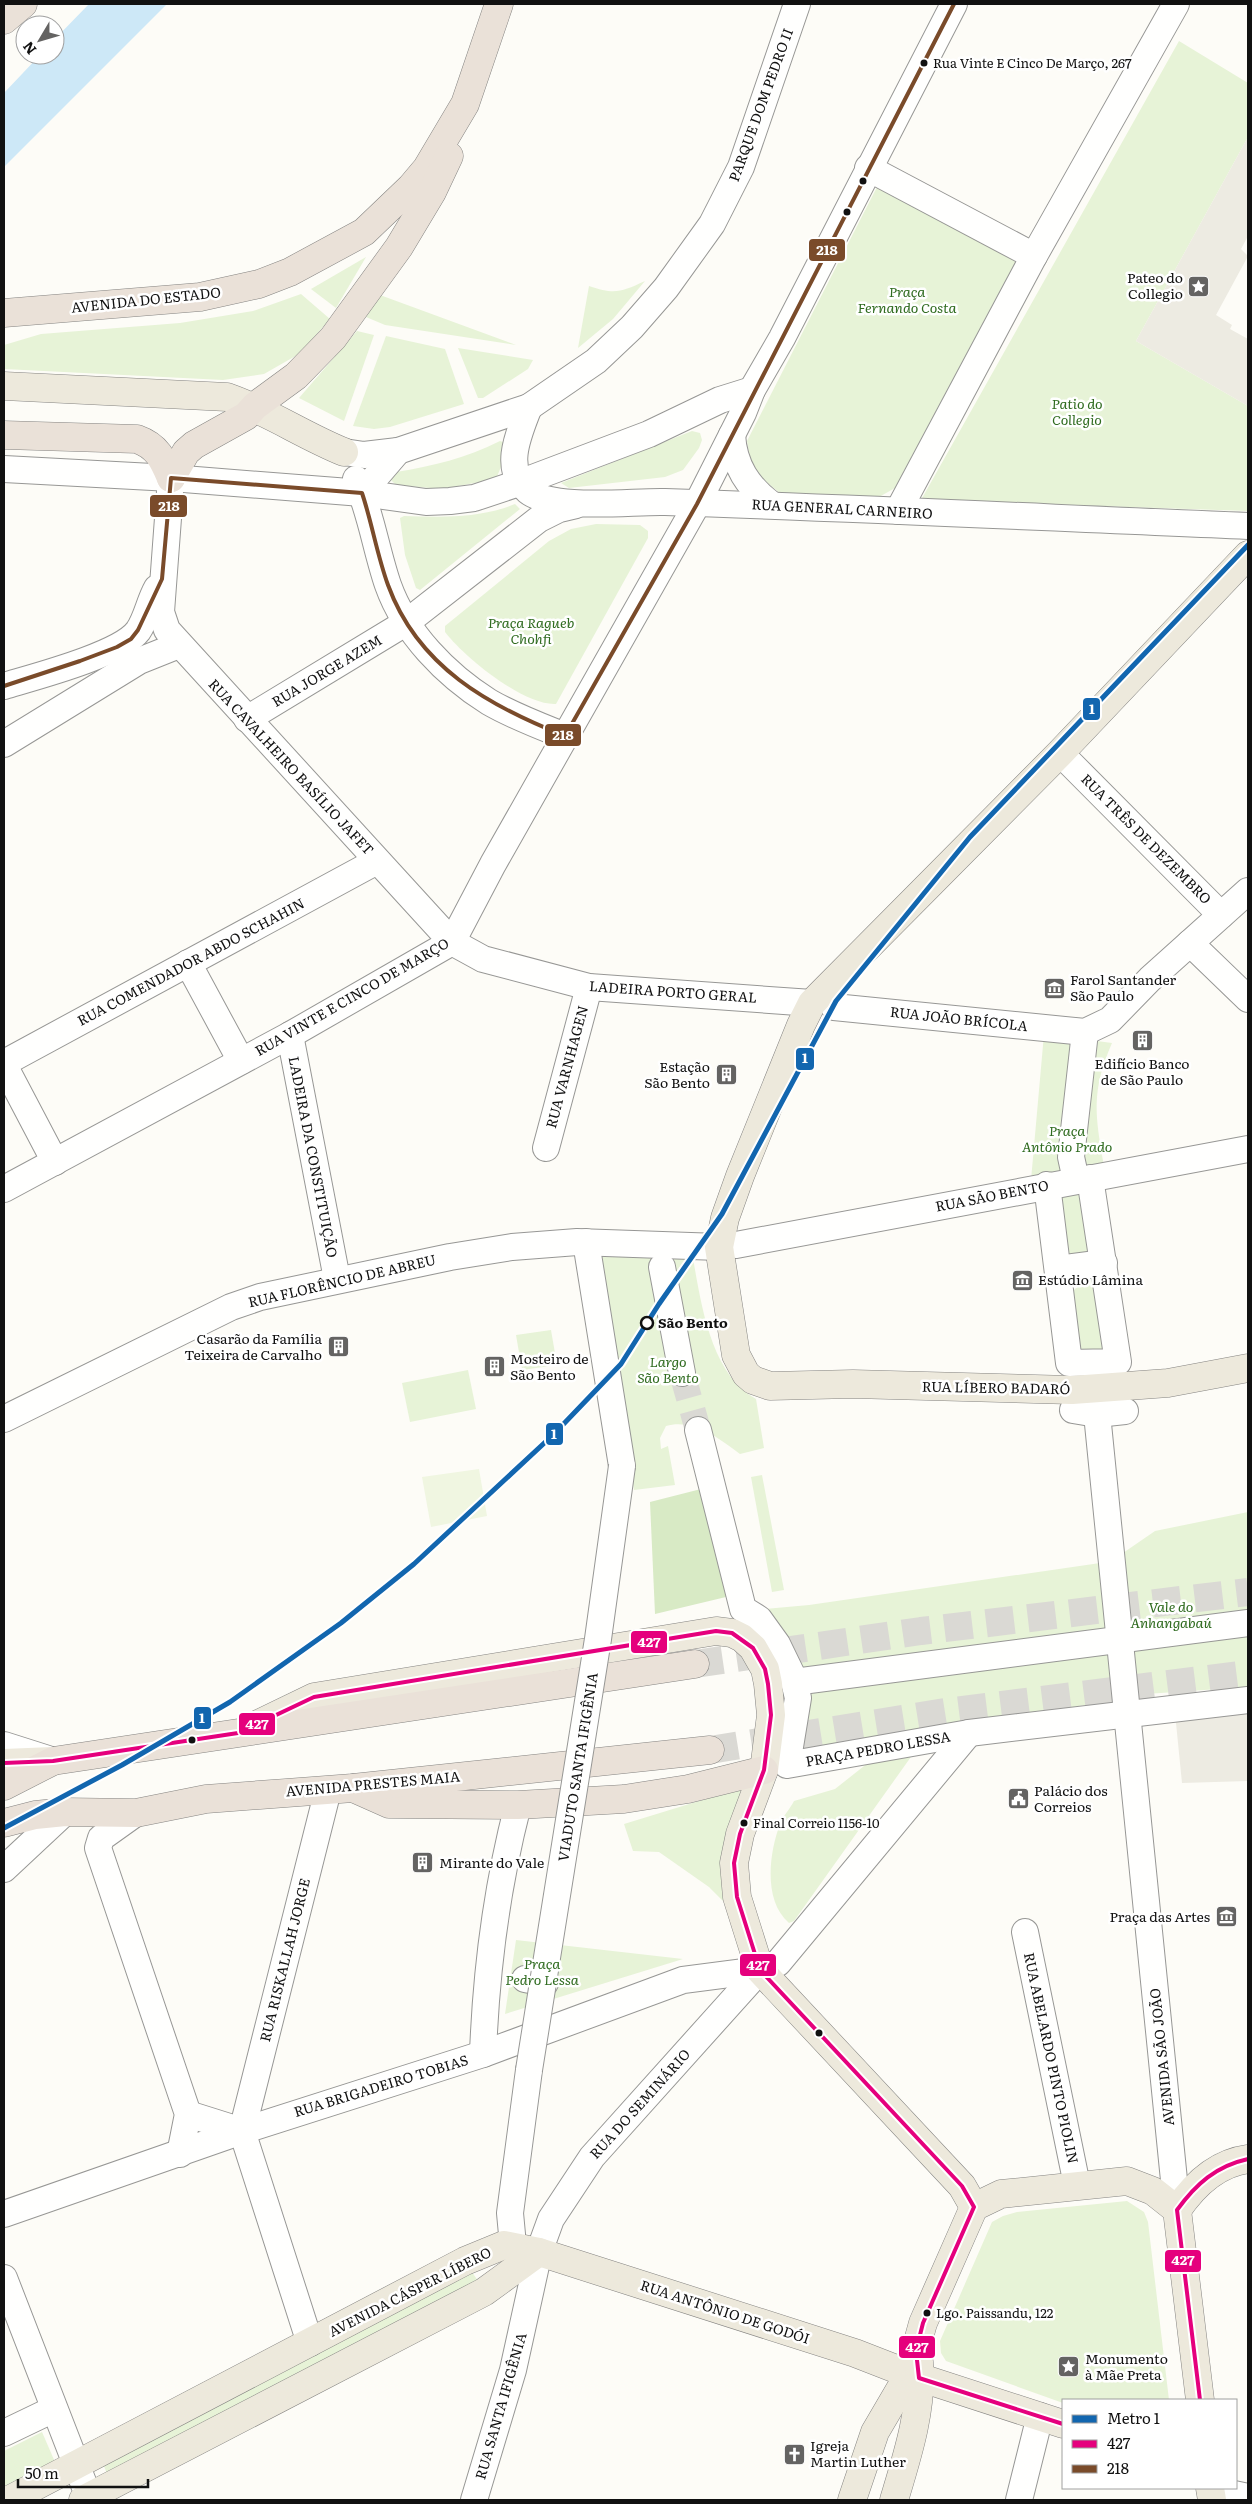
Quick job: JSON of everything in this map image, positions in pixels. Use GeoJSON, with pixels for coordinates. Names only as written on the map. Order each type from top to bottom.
{"type":"FeatureCollection","features":[{"type":"Feature","properties":{"kind":"highway"},"geometry":{"type":"LineString","coordinates":[[4,20],[23,4]]}},
{"type":"Feature","properties":{"kind":"highway","name":"AVENIDA DO ESTADO"},"geometry":{"type":"LineString","coordinates":[[4,313],[200,297],[259,284],[290,272],[364,232],[427,168],[465,104],[499,4]]}},
{"type":"Feature","properties":{"kind":"highway"},"geometry":{"type":"LineString","coordinates":[[171,478],[186,452],[194,445],[234,424],[296,376],[333,338],[399,247],[432,192],[450,154],[465,104]]}},
{"type":"Feature","properties":{"kind":"highway"},"geometry":{"type":"LineString","coordinates":[[4,326],[37,310]]}},
{"type":"Feature","properties":{"kind":"highway"},"geometry":{"type":"LineString","coordinates":[[4,435],[137,439],[157,449],[171,478]]}},
{"type":"Feature","properties":{"kind":"highway"},"geometry":{"type":"LineString","coordinates":[[4,1786],[53,1761],[695,1664]]}},
{"type":"Feature","properties":{"kind":"highway","name":"AVENIDA PRESTES MAIA"},"geometry":{"type":"LineString","coordinates":[[4,1823],[36,1815],[65,1812],[136,1813],[206,1799],[341,1789],[710,1750]]}},
{"type":"Feature","properties":{"kind":"highway"},"geometry":{"type":"LineString","coordinates":[[341,1789],[389,1804],[518,1805],[624,1799],[688,1789],[776,1767]]}},
{"type":"Feature","properties":{"kind":"main road"},"geometry":{"type":"LineString","coordinates":[[4,386],[227,397],[255,406],[296,430],[344,452]]}},
{"type":"Feature","properties":{"kind":"main road"},"geometry":{"type":"LineString","coordinates":[[727,1246],[725,1218],[801,1025],[823,1005],[1248,555]]}},
{"type":"Feature","properties":{"kind":"main road","name":"RUA LÍBERO BADARÓ"},"geometry":{"type":"LineString","coordinates":[[727,1246],[736,1355],[746,1374],[753,1380],[770,1386],[853,1384],[1072,1390],[1168,1383],[1248,1368]]}},
{"type":"Feature","properties":{"kind":"main road"},"geometry":{"type":"LineString","coordinates":[[238,1733],[314,1697],[716,1631],[732,1633],[742,1638],[758,1656],[765,1669],[776,1767],[740,1834],[734,1863],[737,1897],[769,1967],[962,2186],[974,2207]]}},
{"type":"Feature","properties":{"kind":"main road"},"geometry":{"type":"LineString","coordinates":[[4,1763],[53,1761]]}},
{"type":"Feature","properties":{"kind":"main road","name":"AVENIDA PRESTES MAIA"},"geometry":{"type":"LineString","coordinates":[[4,1836],[36,1815]]}},
{"type":"Feature","properties":{"kind":"main road"},"geometry":{"type":"LineString","coordinates":[[894,2500],[912,2443],[915,2368],[923,2323],[974,2207],[1001,2194],[1127,2181],[1153,2191],[1177,2210],[1191,2190],[1203,2179],[1223,2167],[1248,2159]]}},
{"type":"Feature","properties":{"kind":"main road","name":"AVENIDA SÃO JOÃO"},"geometry":{"type":"LineString","coordinates":[[1177,2210],[1200,2399]]}},
{"type":"Feature","properties":{"kind":"main road","name":"AVENIDA CÁSPER LÍBERO"},"geometry":{"type":"LineString","coordinates":[[9,2500],[465,2261],[504,2245],[513,2245],[539,2252]]}},
{"type":"Feature","properties":{"kind":"main road"},"geometry":{"type":"LineString","coordinates":[[87,2499],[484,2292],[539,2252]]}},
{"type":"Feature","properties":{"kind":"main road","name":"RUA ANTÔNIO DE GODÓI"},"geometry":{"type":"LineString","coordinates":[[539,2252],[855,2353],[915,2368],[1051,2420]]}},
{"type":"Feature","properties":{"kind":"main road"},"geometry":{"type":"LineString","coordinates":[[852,2500],[875,2432],[915,2368]]}},
{"type":"Feature","properties":{"kind":"street","name":"PARQUE DOM PEDRO II"},"geometry":{"type":"LineString","coordinates":[[344,452],[364,455],[398,451],[529,407],[596,361],[632,328],[666,288],[712,224],[741,167],[798,4]]}},
{"type":"Feature","properties":{"kind":"street","name":"RUA VINTE E CINCO DE MARÇO"},"geometry":{"type":"LineString","coordinates":[[4,1189],[290,1035],[452,942],[493,864],[697,504],[732,435],[752,390],[782,338],[954,4]]}},
{"type":"Feature","properties":{"kind":"street"},"geometry":{"type":"LineString","coordinates":[[898,511],[1034,256],[1176,4]]}},
{"type":"Feature","properties":{"kind":"street"},"geometry":{"type":"LineString","coordinates":[[868,168],[1034,256]]}},
{"type":"Feature","properties":{"kind":"street"},"geometry":{"type":"LineString","coordinates":[[4,469],[171,478],[362,493],[426,502],[450,502],[474,498],[522,482],[649,434],[720,400],[752,390]]}},
{"type":"Feature","properties":{"kind":"street"},"geometry":{"type":"LineString","coordinates":[[522,482],[514,464],[518,438],[529,407]]}},
{"type":"Feature","properties":{"kind":"street"},"geometry":{"type":"LineString","coordinates":[[732,435],[736,460],[747,483],[772,505]]}},
{"type":"Feature","properties":{"kind":"street"},"geometry":{"type":"LineString","coordinates":[[362,493],[398,451]]}},
{"type":"Feature","properties":{"kind":"street"},"geometry":{"type":"LineString","coordinates":[[344,452],[370,515],[388,585],[407,622],[441,665],[482,697],[524,720],[565,736]]}},
{"type":"Feature","properties":{"kind":"street","name":"RUA CAVALHEIRO BASÍLIO JAFET"},"geometry":{"type":"LineString","coordinates":[[171,478],[162,579],[162,620],[179,645],[452,942]]}},
{"type":"Feature","properties":{"kind":"street","name":"RUA GENERAL CARNEIRO"},"geometry":{"type":"LineString","coordinates":[[522,482],[529,491],[542,498],[584,503],[772,505],[1248,526]]}},
{"type":"Feature","properties":{"kind":"street"},"geometry":{"type":"LineString","coordinates":[[407,622],[539,519],[559,509],[584,503]]}},
{"type":"Feature","properties":{"kind":"street","name":"RUA CAVALHEIRO BASÍLIO JAFET"},"geometry":{"type":"LineString","coordinates":[[122,657],[138,630],[162,579]]}},
{"type":"Feature","properties":{"kind":"street","name":"RUA JORGE AZEM"},"geometry":{"type":"LineString","coordinates":[[247,719],[407,622]]}},
{"type":"Feature","properties":{"kind":"street"},"geometry":{"type":"LineString","coordinates":[[5,686],[80,661],[122,657],[179,645]]}},
{"type":"Feature","properties":{"kind":"street"},"geometry":{"type":"LineString","coordinates":[[4,744],[91,689],[122,657]]}},
{"type":"Feature","properties":{"kind":"street"},"geometry":{"type":"LineString","coordinates":[[80,661],[93,677],[91,689]]}},
{"type":"Feature","properties":{"kind":"street","name":"RUA TRÊS DE DEZEMBRO"},"geometry":{"type":"LineString","coordinates":[[1070,763],[1221,915]]}},
{"type":"Feature","properties":{"kind":"street","name":"RUA COMENDADOR ABDO SCHAHIN"},"geometry":{"type":"LineString","coordinates":[[4,1064],[377,861]]}},
{"type":"Feature","properties":{"kind":"street"},"geometry":{"type":"LineString","coordinates":[[1047,1186],[1069,1364],[1118,1362],[1104,1263],[1083,1179],[1071,1157],[1085,1032],[1110,1020],[1150,978],[1248,891]]}},
{"type":"Feature","properties":{"kind":"street","name":"LADEIRA PORTO GERAL"},"geometry":{"type":"LineString","coordinates":[[452,942],[483,960],[589,987],[823,1005]]}},
{"type":"Feature","properties":{"kind":"street"},"geometry":{"type":"LineString","coordinates":[[1190,943],[1248,999]]}},
{"type":"Feature","properties":{"kind":"street"},"geometry":{"type":"LineString","coordinates":[[188,963],[240,1062]]}},
{"type":"Feature","properties":{"kind":"street","name":"RUA VARNHAGEN"},"geometry":{"type":"LineString","coordinates":[[546,1148],[589,987]]}},
{"type":"Feature","properties":{"kind":"street","name":"RUA JOÃO BRÍCOLA"},"geometry":{"type":"LineString","coordinates":[[823,1005],[1085,1032]]}},
{"type":"Feature","properties":{"kind":"street","name":"LADEIRA DA CONSTITUIÇÃO"},"geometry":{"type":"LineString","coordinates":[[290,1035],[337,1279]]}},
{"type":"Feature","properties":{"kind":"street"},"geometry":{"type":"LineString","coordinates":[[4,1064],[55,1162]]}},
{"type":"Feature","properties":{"kind":"street","name":"RUA SÃO BENTO"},"geometry":{"type":"LineString","coordinates":[[727,1246],[1248,1149]]}},
{"type":"Feature","properties":{"kind":"street"},"geometry":{"type":"LineString","coordinates":[[586,1242],[727,1246]]}},
{"type":"Feature","properties":{"kind":"street","name":"RUA FLORÊNCIO DE ABREU"},"geometry":{"type":"LineString","coordinates":[[4,1418],[231,1307],[260,1297],[337,1279],[512,1247],[586,1242]]}},
{"type":"Feature","properties":{"kind":"street","name":"VIADUTO SANTA IFIGÊNIA"},"geometry":{"type":"LineString","coordinates":[[513,2245],[510,2212],[529,2070],[535,1981],[622,1466],[586,1242]]}},
{"type":"Feature","properties":{"kind":"street"},"geometry":{"type":"LineString","coordinates":[[1058,1269],[1104,1263]]}},
{"type":"Feature","properties":{"kind":"street"},"geometry":{"type":"LineString","coordinates":[[662,1267],[682,1373]]}},
{"type":"Feature","properties":{"kind":"street","name":"AVENIDA SÃO JOÃO"},"geometry":{"type":"LineString","coordinates":[[1125,1411],[1085,1412],[1110,1544],[1177,2210]]}},
{"type":"Feature","properties":{"kind":"street"},"geometry":{"type":"LineString","coordinates":[[698,1430],[743,1610],[759,1618],[777,1644],[787,1661],[798,1698],[776,1767]]}},
{"type":"Feature","properties":{"kind":"street"},"geometry":{"type":"LineString","coordinates":[[794,1682],[1248,1623]]}},
{"type":"Feature","properties":{"kind":"street"},"geometry":{"type":"LineString","coordinates":[[969,1733],[1248,1700]]}},
{"type":"Feature","properties":{"kind":"street","name":"PRAÇA PEDRO LESSA"},"geometry":{"type":"LineString","coordinates":[[776,1767],[969,1733]]}},
{"type":"Feature","properties":{"kind":"street","name":"RUA DO SEMINÁRIO"},"geometry":{"type":"LineString","coordinates":[[539,2252],[551,2219],[592,2157],[714,2021],[769,1967],[969,1733]]}},
{"type":"Feature","properties":{"kind":"street"},"geometry":{"type":"LineString","coordinates":[[4,1746],[53,1761]]}},
{"type":"Feature","properties":{"kind":"street","name":"RUA RISKALLAH JORGE"},"geometry":{"type":"LineString","coordinates":[[242,2131],[341,1789]]}},
{"type":"Feature","properties":{"kind":"street"},"geometry":{"type":"LineString","coordinates":[[483,2054],[487,1990],[500,1887],[518,1805]]}},
{"type":"Feature","properties":{"kind":"street"},"geometry":{"type":"LineString","coordinates":[[4,1869],[65,1812]]}},
{"type":"Feature","properties":{"kind":"street"},"geometry":{"type":"LineString","coordinates":[[136,1813],[101,1838],[98,1848],[188,2114],[180,2154]]}},
{"type":"Feature","properties":{"kind":"street","name":"RUA ABELARDO PINTO PIOLIN"},"geometry":{"type":"LineString","coordinates":[[1025,1932],[1077,2185]]}},
{"type":"Feature","properties":{"kind":"street","name":"RUA BRIGADEIRO TOBIAS"},"geometry":{"type":"LineString","coordinates":[[4,2214],[242,2131],[483,2054],[690,1979],[769,1967]]}},
{"type":"Feature","properties":{"kind":"street"},"geometry":{"type":"LineString","coordinates":[[690,1979],[705,1985],[717,2005],[714,2021]]}},
{"type":"Feature","properties":{"kind":"street"},"geometry":{"type":"LineString","coordinates":[[188,2114],[242,2131],[310,2343]]}},
{"type":"Feature","properties":{"kind":"street","name":"RUA SANTA IFIGÊNIA"},"geometry":{"type":"LineString","coordinates":[[474,2500],[513,2370],[539,2252]]}},
{"type":"Feature","properties":{"kind":"street"},"geometry":{"type":"LineString","coordinates":[[4,2278],[77,2466],[87,2499]]}},
{"type":"Feature","properties":{"kind":"street"},"geometry":{"type":"LineString","coordinates":[[4,2433],[54,2409]]}},
{"type":"Feature","properties":{"kind":"street"},"geometry":{"type":"LineString","coordinates":[[1019,2500],[1051,2420]]}},
{"type":"Feature","properties":{"kind":"street"},"geometry":{"type":"LineString","coordinates":[[1211,2492],[1248,2497]]}},
{"type":"Feature","properties":{"kind":"green space","name":"Patio do Collegio"},"geometry":{"type":"Polygon","coordinates":[[[1179,41],[1248,83],[1248,137],[1136,341],[1248,406],[1248,511],[921,500],[1179,41]]]}},
{"type":"Feature","properties":{"kind":"green space","name":"Praça Fernando Costa"},"geometry":{"type":"Polygon","coordinates":[[[877,187],[1017,259],[895,488],[879,497],[780,493],[752,471],[747,441],[877,187]]]}},
{"type":"Feature","properties":{"kind":"green space"},"geometry":{"type":"Polygon","coordinates":[[[366,257],[336,308],[311,289],[366,257]]]}},
{"type":"Feature","properties":{"kind":"green space"},"geometry":{"type":"Polygon","coordinates":[[[645,281],[613,319],[578,348],[589,286],[605,291],[618,291],[645,281]]]}},
{"type":"Feature","properties":{"kind":"green space"},"geometry":{"type":"Polygon","coordinates":[[[301,294],[330,319],[299,354],[264,374],[223,380],[4,369],[4,345],[41,334],[180,323],[253,311],[301,294]]]}},
{"type":"Feature","properties":{"kind":"green space"},"geometry":{"type":"Polygon","coordinates":[[[380,295],[516,345],[385,325],[366,317],[380,295]]]}},
{"type":"Feature","properties":{"kind":"green space"},"geometry":{"type":"Polygon","coordinates":[[[357,331],[374,335],[344,421],[299,398],[357,331]]]}},
{"type":"Feature","properties":{"kind":"green space"},"geometry":{"type":"Polygon","coordinates":[[[386,336],[445,349],[464,404],[390,427],[374,429],[353,426],[386,336]]]}},
{"type":"Feature","properties":{"kind":"green space"},"geometry":{"type":"Polygon","coordinates":[[[458,348],[533,360],[528,369],[483,398],[478,398],[458,348]]]}},
{"type":"Feature","properties":{"kind":"green space"},"geometry":{"type":"Polygon","coordinates":[[[692,431],[700,433],[702,440],[699,448],[683,470],[665,477],[569,488],[561,483],[692,431]]]}},
{"type":"Feature","properties":{"kind":"green space"},"geometry":{"type":"Polygon","coordinates":[[[500,441],[506,443],[508,450],[496,479],[442,489],[396,485],[391,480],[396,472],[449,461],[500,441]]]}},
{"type":"Feature","properties":{"kind":"green space"},"geometry":{"type":"Polygon","coordinates":[[[515,504],[520,509],[420,590],[416,588],[405,555],[400,518],[404,516],[446,517],[474,515],[515,504]]]}},
{"type":"Feature","properties":{"kind":"green space","name":"Praça Ragueb Chohfi"},"geometry":{"type":"Polygon","coordinates":[[[596,524],[640,525],[648,531],[648,538],[556,704],[543,703],[512,689],[480,666],[445,632],[445,626],[549,541],[571,529],[596,524]]]}},
{"type":"Feature","properties":{"kind":"green space","name":"Praça Antônio Prado"},"geometry":{"type":"Polygon","coordinates":[[[1044,1034],[1112,1043],[1101,1075],[1097,1103],[1098,1132],[1104,1166],[1031,1180],[1044,1034]]]}},
{"type":"Feature","properties":{"kind":"green space"},"geometry":{"type":"Polygon","coordinates":[[[1083,1185],[1094,1258],[1066,1263],[1056,1190],[1083,1185]]]}},
{"type":"Feature","properties":{"kind":"green space","name":"Largo São Bento"},"geometry":{"type":"Polygon","coordinates":[[[595,1250],[692,1253],[704,1313],[717,1354],[727,1372],[740,1387],[756,1399],[764,1448],[740,1454],[715,1436],[696,1427],[676,1424],[666,1426],[660,1438],[661,1449],[668,1446],[675,1485],[634,1490],[595,1250]]]}},
{"type":"Feature","properties":{"kind":"green space"},"geometry":{"type":"Polygon","coordinates":[[[1098,1271],[1110,1355],[1075,1356],[1068,1295],[1081,1284],[1088,1283],[1087,1273],[1098,1271]]]}},
{"type":"Feature","properties":{"kind":"green space"},"geometry":{"type":"Polygon","coordinates":[[[551,1330],[557,1365],[522,1370],[516,1335],[551,1330]]]}},
{"type":"Feature","properties":{"kind":"green space"},"geometry":{"type":"Polygon","coordinates":[[[468,1370],[476,1409],[410,1422],[402,1383],[468,1370]]]}},
{"type":"Feature","properties":{"kind":"green space"},"geometry":{"type":"Polygon","coordinates":[[[479,1469],[487,1516],[431,1527],[422,1477],[479,1469]]]}},
{"type":"Feature","properties":{"kind":"green space"},"geometry":{"type":"Polygon","coordinates":[[[762,1475],[784,1590],[772,1592],[751,1477],[762,1475]]]}},
{"type":"Feature","properties":{"kind":"green space"},"geometry":{"type":"Polygon","coordinates":[[[701,1489],[726,1597],[655,1614],[650,1502],[701,1489]]]}},
{"type":"Feature","properties":{"kind":"green space","name":"Vale do Anhangabaú"},"geometry":{"type":"Polygon","coordinates":[[[1248,1512],[1248,1687],[1146,1694],[928,1733],[794,1921],[789,1923],[781,1914],[772,1890],[771,1862],[780,1824],[794,1801],[835,1789],[902,1736],[783,1764],[788,1733],[782,1665],[742,1611],[809,1605],[1107,1562],[1155,1531],[1248,1512]]]}},
{"type":"Feature","properties":{"kind":"green space"},"geometry":{"type":"Polygon","coordinates":[[[748,1786],[722,1859],[723,1901],[709,1887],[659,1852],[633,1851],[624,1824],[748,1786]]]}},
{"type":"Feature","properties":{"kind":"green space","name":"Praça Pedro Lessa"},"geometry":{"type":"Polygon","coordinates":[[[516,1940],[683,1959],[505,2014],[516,1940]]]}},
{"type":"Feature","properties":{"kind":"green space"},"geometry":{"type":"Polygon","coordinates":[[[1127,2201],[1144,2212],[1148,2222],[1169,2399],[1062,2399],[1062,2403],[946,2361],[941,2353],[940,2341],[992,2222],[1017,2212],[1127,2201]]]}},
{"type":"Feature","properties":{"kind":"green space"},"geometry":{"type":"Polygon","coordinates":[[[472,2272],[478,2281],[107,2474],[104,2466],[472,2272]]]}},
{"type":"Feature","properties":{"kind":"green space"},"geometry":{"type":"Polygon","coordinates":[[[42,2432],[55,2462],[4,2488],[4,2451],[42,2432]]]}},
{"type":"Feature","properties":{"kind":"shaded area","name":"Pateo do Collegio"},"geometry":{"type":"Polygon","coordinates":[[[1248,137],[1248,236],[1241,249],[1248,256],[1216,315],[1232,325],[1230,329],[1248,339],[1248,406],[1136,341],[1248,137]]]}},
{"type":"Feature","properties":{"kind":"shaded area"},"geometry":{"type":"Polygon","coordinates":[[[1248,1708],[1248,1781],[1182,1783],[1175,1713],[1248,1708]]]}},
{"type":"Feature","properties":{"kind":"water"},"geometry":{"type":"Polygon","coordinates":[[[89,4],[167,4],[4,167],[4,93],[31,65],[65,65],[65,29],[89,4]]]}},
{"type":"Feature","properties":{"kind":"tunnel"},"geometry":{"type":"LineString","coordinates":[[682,1373],[698,1430]]}},
{"type":"Feature","properties":{"kind":"tunnel"},"geometry":{"type":"LineString","coordinates":[[695,1664],[921,1631],[1248,1592]]}},
{"type":"Feature","properties":{"kind":"tunnel"},"geometry":{"type":"LineString","coordinates":[[710,1750],[946,1712],[1248,1674]]}},
{"type":"Feature","properties":{"kind":"metro line","name":"1"},"geometry":{"type":"LineString","coordinates":[[4,1828],[122,1765],[230,1702],[341,1623],[414,1564],[554,1434],[621,1364],[659,1304],[722,1214],[836,1001],[970,837],[1248,545]]}},
{"type":"Feature","properties":{"kind":"transit line","name":"218"},"geometry":{"type":"LineString","coordinates":[[4,686],[80,661],[117,647],[131,639],[138,630],[162,579],[171,478],[362,493],[388,585],[401,614],[418,639],[437,661],[459,680],[484,697],[565,736],[697,504],[954,4]]}},
{"type":"Feature","properties":{"kind":"transit line","name":"427"},"geometry":{"type":"LineString","coordinates":[[4,1763],[53,1761],[238,1733],[314,1697],[716,1631],[732,1633],[753,1648],[765,1669],[771,1715],[764,1770],[740,1834],[734,1863],[737,1897],[760,1970],[962,2186],[974,2207],[923,2323],[916,2351],[919,2378],[1062,2424]]}},
{"type":"Feature","properties":{"kind":"transit line","name":"427"},"geometry":{"type":"LineString","coordinates":[[1200,2399],[1177,2210],[1199,2184],[1216,2171],[1248,2159]]}},
{"type":"Feature","properties":{"kind":"place","name":"Rua Vinte E Cinco De Março, 267"},"geometry":{"type":"Point","coordinates":[924,63]}},
{"type":"Feature","properties":{"kind":"place","name":"Pateo do Collegio"},"geometry":{"type":"Point","coordinates":[1199,286]}},
{"type":"Feature","properties":{"kind":"place","name":"Farol Santander São Paulo"},"geometry":{"type":"Point","coordinates":[1054,988]}},
{"type":"Feature","properties":{"kind":"place","name":"Edifício Banco de São Paulo"},"geometry":{"type":"Point","coordinates":[1142,1041]}},
{"type":"Feature","properties":{"kind":"place","name":"Estação São Bento"},"geometry":{"type":"Point","coordinates":[726,1075]}},
{"type":"Feature","properties":{"kind":"place","name":"Estúdio Lâmina"},"geometry":{"type":"Point","coordinates":[1022,1280]}},
{"type":"Feature","properties":{"kind":"place","name":"São Bento"},"geometry":{"type":"Point","coordinates":[647,1323]}},
{"type":"Feature","properties":{"kind":"place","name":"Casarão da Família Teixeira de Carvalho"},"geometry":{"type":"Point","coordinates":[338,1347]}},
{"type":"Feature","properties":{"kind":"place","name":"Mosteiro de São Bento"},"geometry":{"type":"Point","coordinates":[494,1367]}},
{"type":"Feature","properties":{"kind":"place","name":"Palácio dos Correios"},"geometry":{"type":"Point","coordinates":[1018,1799]}},
{"type":"Feature","properties":{"kind":"place","name":"Final Correio 1156-10"},"geometry":{"type":"Point","coordinates":[744,1823]}},
{"type":"Feature","properties":{"kind":"place","name":"Mirante do Vale"},"geometry":{"type":"Point","coordinates":[423,1863]}},
{"type":"Feature","properties":{"kind":"place","name":"Praça das Artes"},"geometry":{"type":"Point","coordinates":[1226,1917]}},
{"type":"Feature","properties":{"kind":"place","name":"Lgo. Paissandu, 122"},"geometry":{"type":"Point","coordinates":[927,2313]}},
{"type":"Feature","properties":{"kind":"place","name":"Monumento à Mãe Preta"},"geometry":{"type":"Point","coordinates":[1069,2367]}},
{"type":"Feature","properties":{"kind":"place","name":"Igreja Martin Luther"},"geometry":{"type":"Point","coordinates":[794,2454]}}]}
